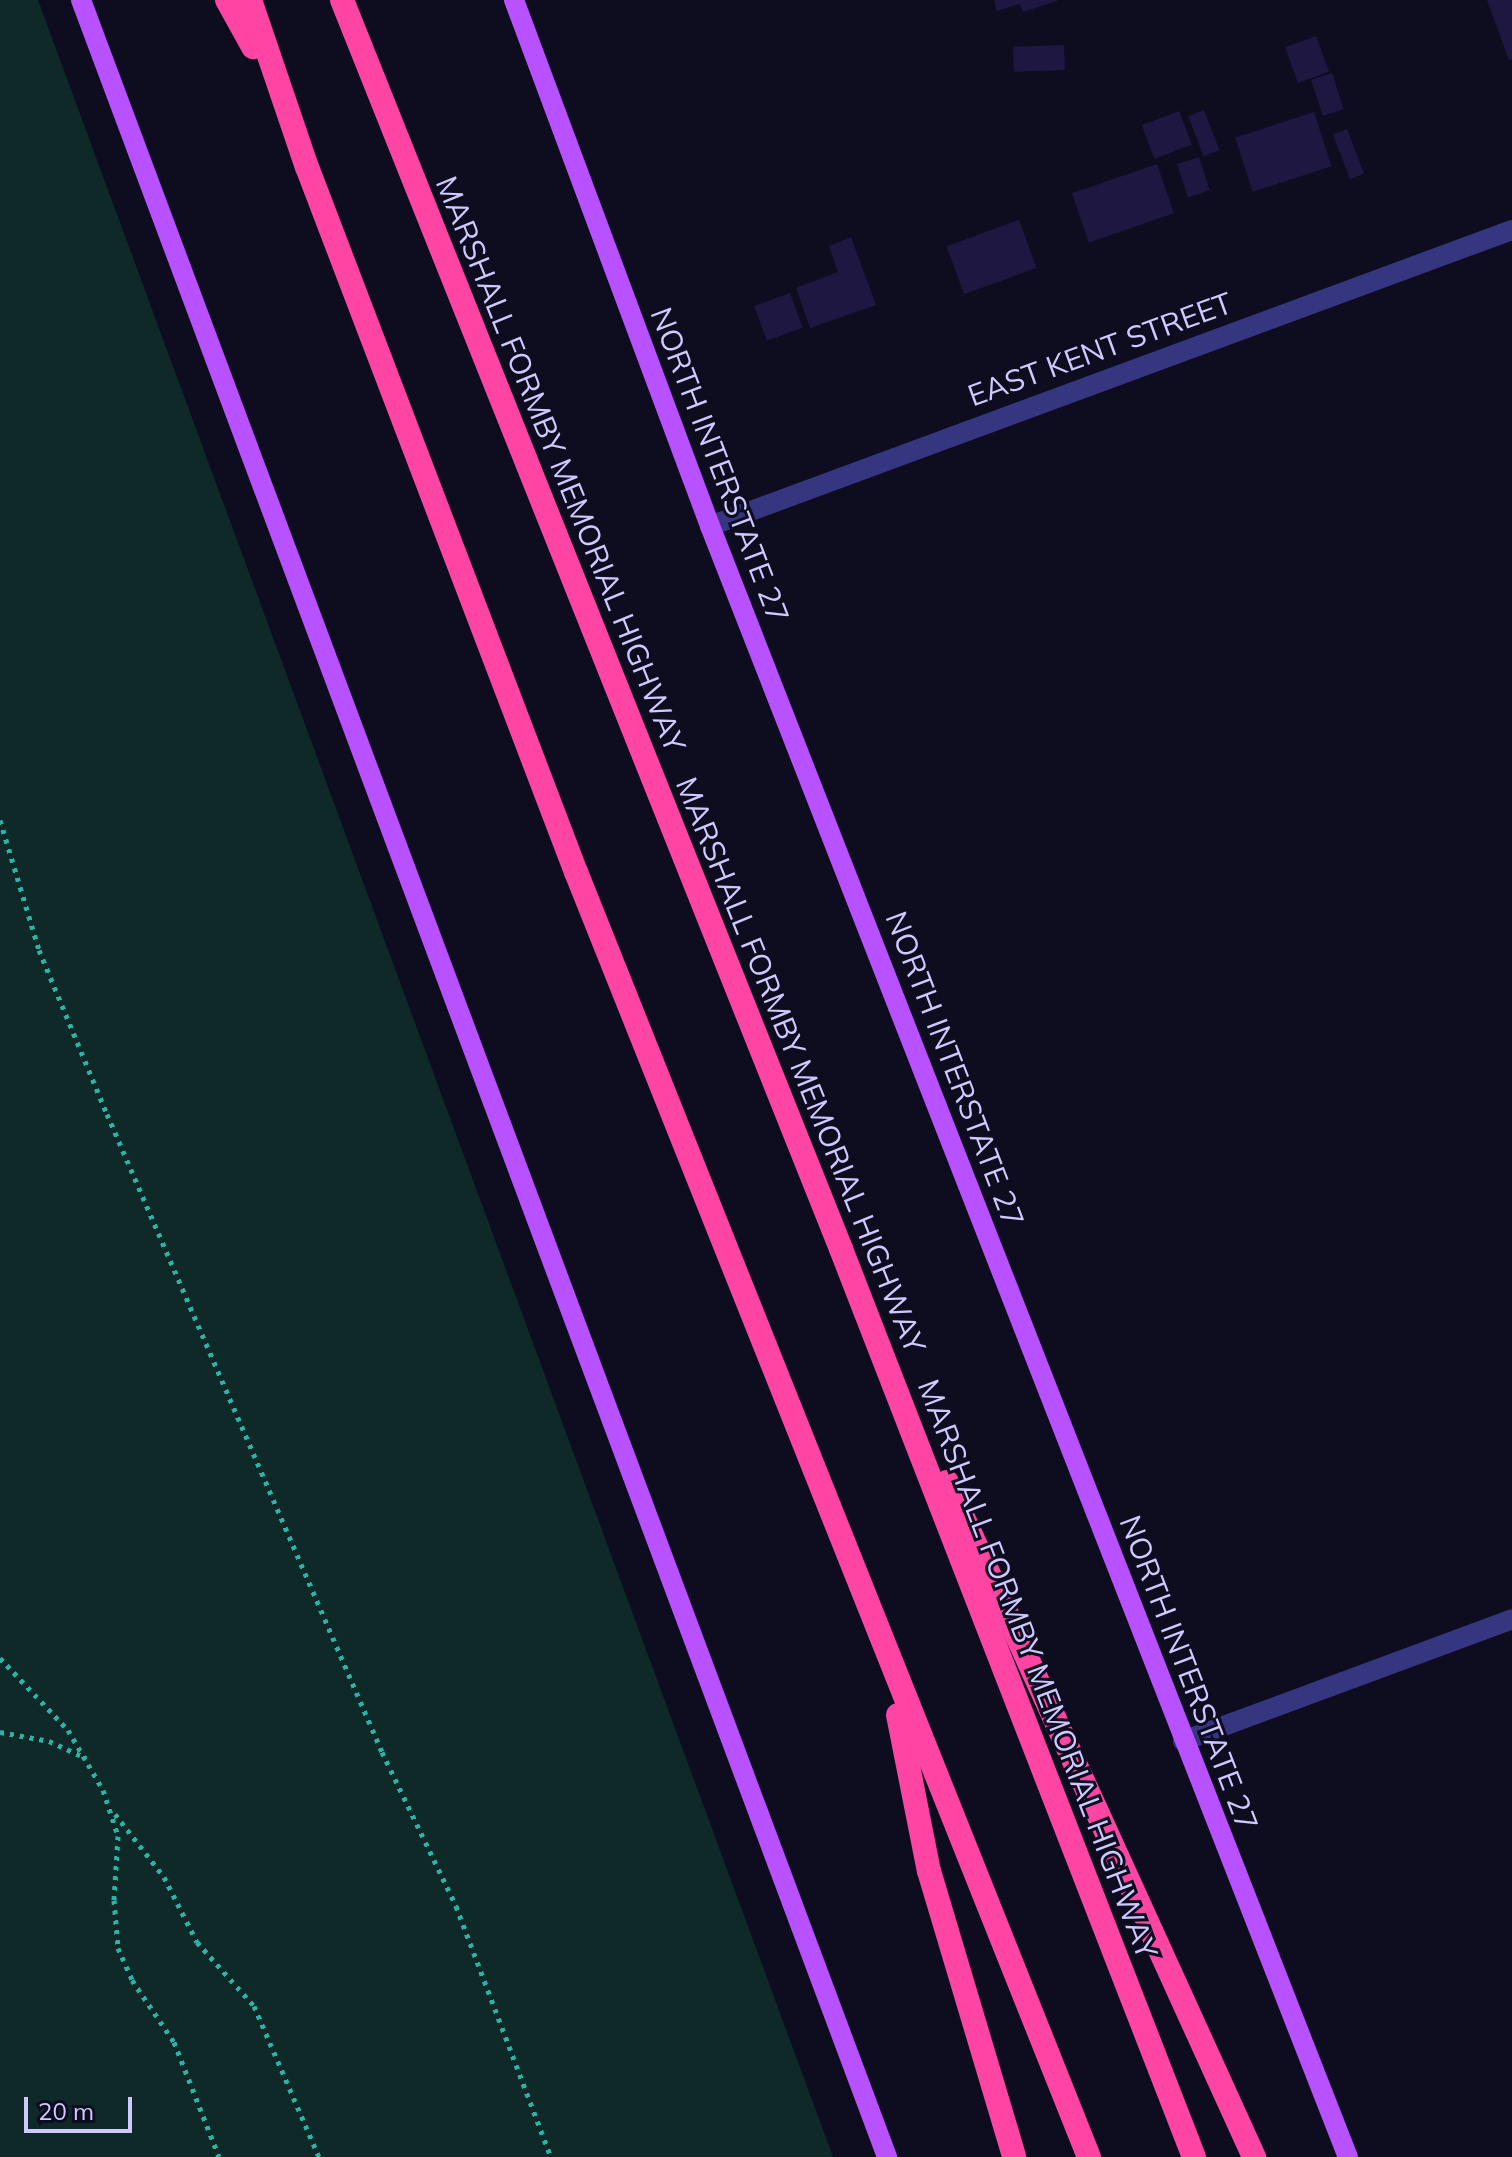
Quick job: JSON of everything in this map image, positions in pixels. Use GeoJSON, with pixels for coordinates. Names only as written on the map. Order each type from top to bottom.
{"type":"FeatureCollection","features":[{"type":"Feature","properties":{"kind":"highway"},"geometry":{"type":"LineString","coordinates":[[227,0],[283,102]]}},
{"type":"Feature","properties":{"kind":"highway"},"geometry":{"type":"LineString","coordinates":[[250,0],[283,102],[570,858],[1089,2157]]}},
{"type":"Feature","properties":{"kind":"highway","name":"MARSHALL FORMBY MEMORIAL HIGHWAY"},"geometry":{"type":"LineString","coordinates":[[342,0],[841,1249],[1194,2157]]}},
{"type":"Feature","properties":{"kind":"highway"},"geometry":{"type":"LineString","coordinates":[[841,1249],[1254,2157]]}},
{"type":"Feature","properties":{"kind":"highway"},"geometry":{"type":"LineString","coordinates":[[886,1654],[929,1871],[1014,2157]]}},
{"type":"Feature","properties":{"kind":"main road"},"geometry":{"type":"LineString","coordinates":[[81,0],[887,2157]]}},
{"type":"Feature","properties":{"kind":"main road","name":"NORTH INTERSTATE 27"},"geometry":{"type":"LineString","coordinates":[[514,0],[710,526],[1348,2157]]}},
{"type":"Feature","properties":{"kind":"street","name":"EAST KENT STREET"},"geometry":{"type":"LineString","coordinates":[[710,526],[1512,230]]}},
{"type":"Feature","properties":{"kind":"street"},"geometry":{"type":"LineString","coordinates":[[1183,1741],[1512,1619]]}},
{"type":"Feature","properties":{"kind":"path"},"geometry":{"type":"LineString","coordinates":[[0,820],[39,950],[382,1752],[456,1906],[551,2157]]}},
{"type":"Feature","properties":{"kind":"path"},"geometry":{"type":"LineString","coordinates":[[0,1658],[68,1730],[113,1812],[164,1877],[206,1954],[254,2006],[319,2157]]}},
{"type":"Feature","properties":{"kind":"path"},"geometry":{"type":"LineString","coordinates":[[0,1732],[49,1741],[86,1758]]}},
{"type":"Feature","properties":{"kind":"path"},"geometry":{"type":"LineString","coordinates":[[113,1812],[119,1852],[114,1900],[118,1948],[132,1980],[174,2042],[219,2157]]}},
{"type":"Feature","properties":{"kind":"green space"},"geometry":{"type":"Polygon","coordinates":[[[0,0],[38,0],[833,2157],[0,2157],[0,0]]]}},
{"type":"Feature","properties":{"kind":"building"},"geometry":{"type":"Polygon","coordinates":[[[994,0],[1057,1],[1023,12],[1020,4],[997,11],[994,0]]]}},
{"type":"Feature","properties":{"kind":"building"},"geometry":{"type":"Polygon","coordinates":[[[1487,0],[1512,0],[1512,59],[1509,60],[1487,0]]]}},
{"type":"Feature","properties":{"kind":"building"},"geometry":{"type":"Polygon","coordinates":[[[1316,36],[1329,72],[1298,83],[1285,47],[1316,36]]]}},
{"type":"Feature","properties":{"kind":"building"},"geometry":{"type":"Polygon","coordinates":[[[1064,45],[1065,70],[1014,72],[1013,47],[1064,45]]]}},
{"type":"Feature","properties":{"kind":"building"},"geometry":{"type":"Polygon","coordinates":[[[1332,73],[1344,109],[1323,116],[1311,80],[1332,73]]]}},
{"type":"Feature","properties":{"kind":"building"},"geometry":{"type":"Polygon","coordinates":[[[1204,110],[1219,150],[1204,156],[1188,116],[1204,110]]]}},
{"type":"Feature","properties":{"kind":"building"},"geometry":{"type":"Polygon","coordinates":[[[1179,111],[1192,145],[1155,159],[1142,125],[1179,111]]]}},
{"type":"Feature","properties":{"kind":"building"},"geometry":{"type":"Polygon","coordinates":[[[1314,112],[1332,166],[1253,192],[1235,138],[1314,112]]]}},
{"type":"Feature","properties":{"kind":"building"},"geometry":{"type":"Polygon","coordinates":[[[1347,129],[1364,174],[1350,179],[1333,134],[1347,129]]]}},
{"type":"Feature","properties":{"kind":"building"},"geometry":{"type":"Polygon","coordinates":[[[1199,157],[1210,190],[1188,197],[1177,164],[1199,157]]]}},
{"type":"Feature","properties":{"kind":"building"},"geometry":{"type":"Polygon","coordinates":[[[1157,164],[1174,213],[1089,242],[1072,193],[1157,164]]]}},
{"type":"Feature","properties":{"kind":"building"},"geometry":{"type":"Polygon","coordinates":[[[1019,220],[1036,268],[964,294],[947,246],[1019,220]]]}},
{"type":"Feature","properties":{"kind":"building"},"geometry":{"type":"Polygon","coordinates":[[[851,237],[876,305],[810,328],[796,288],[838,272],[829,246],[851,237]]]}},
{"type":"Feature","properties":{"kind":"building"},"geometry":{"type":"Polygon","coordinates":[[[790,293],[803,328],[767,341],[754,306],[790,293]]]}}]}
